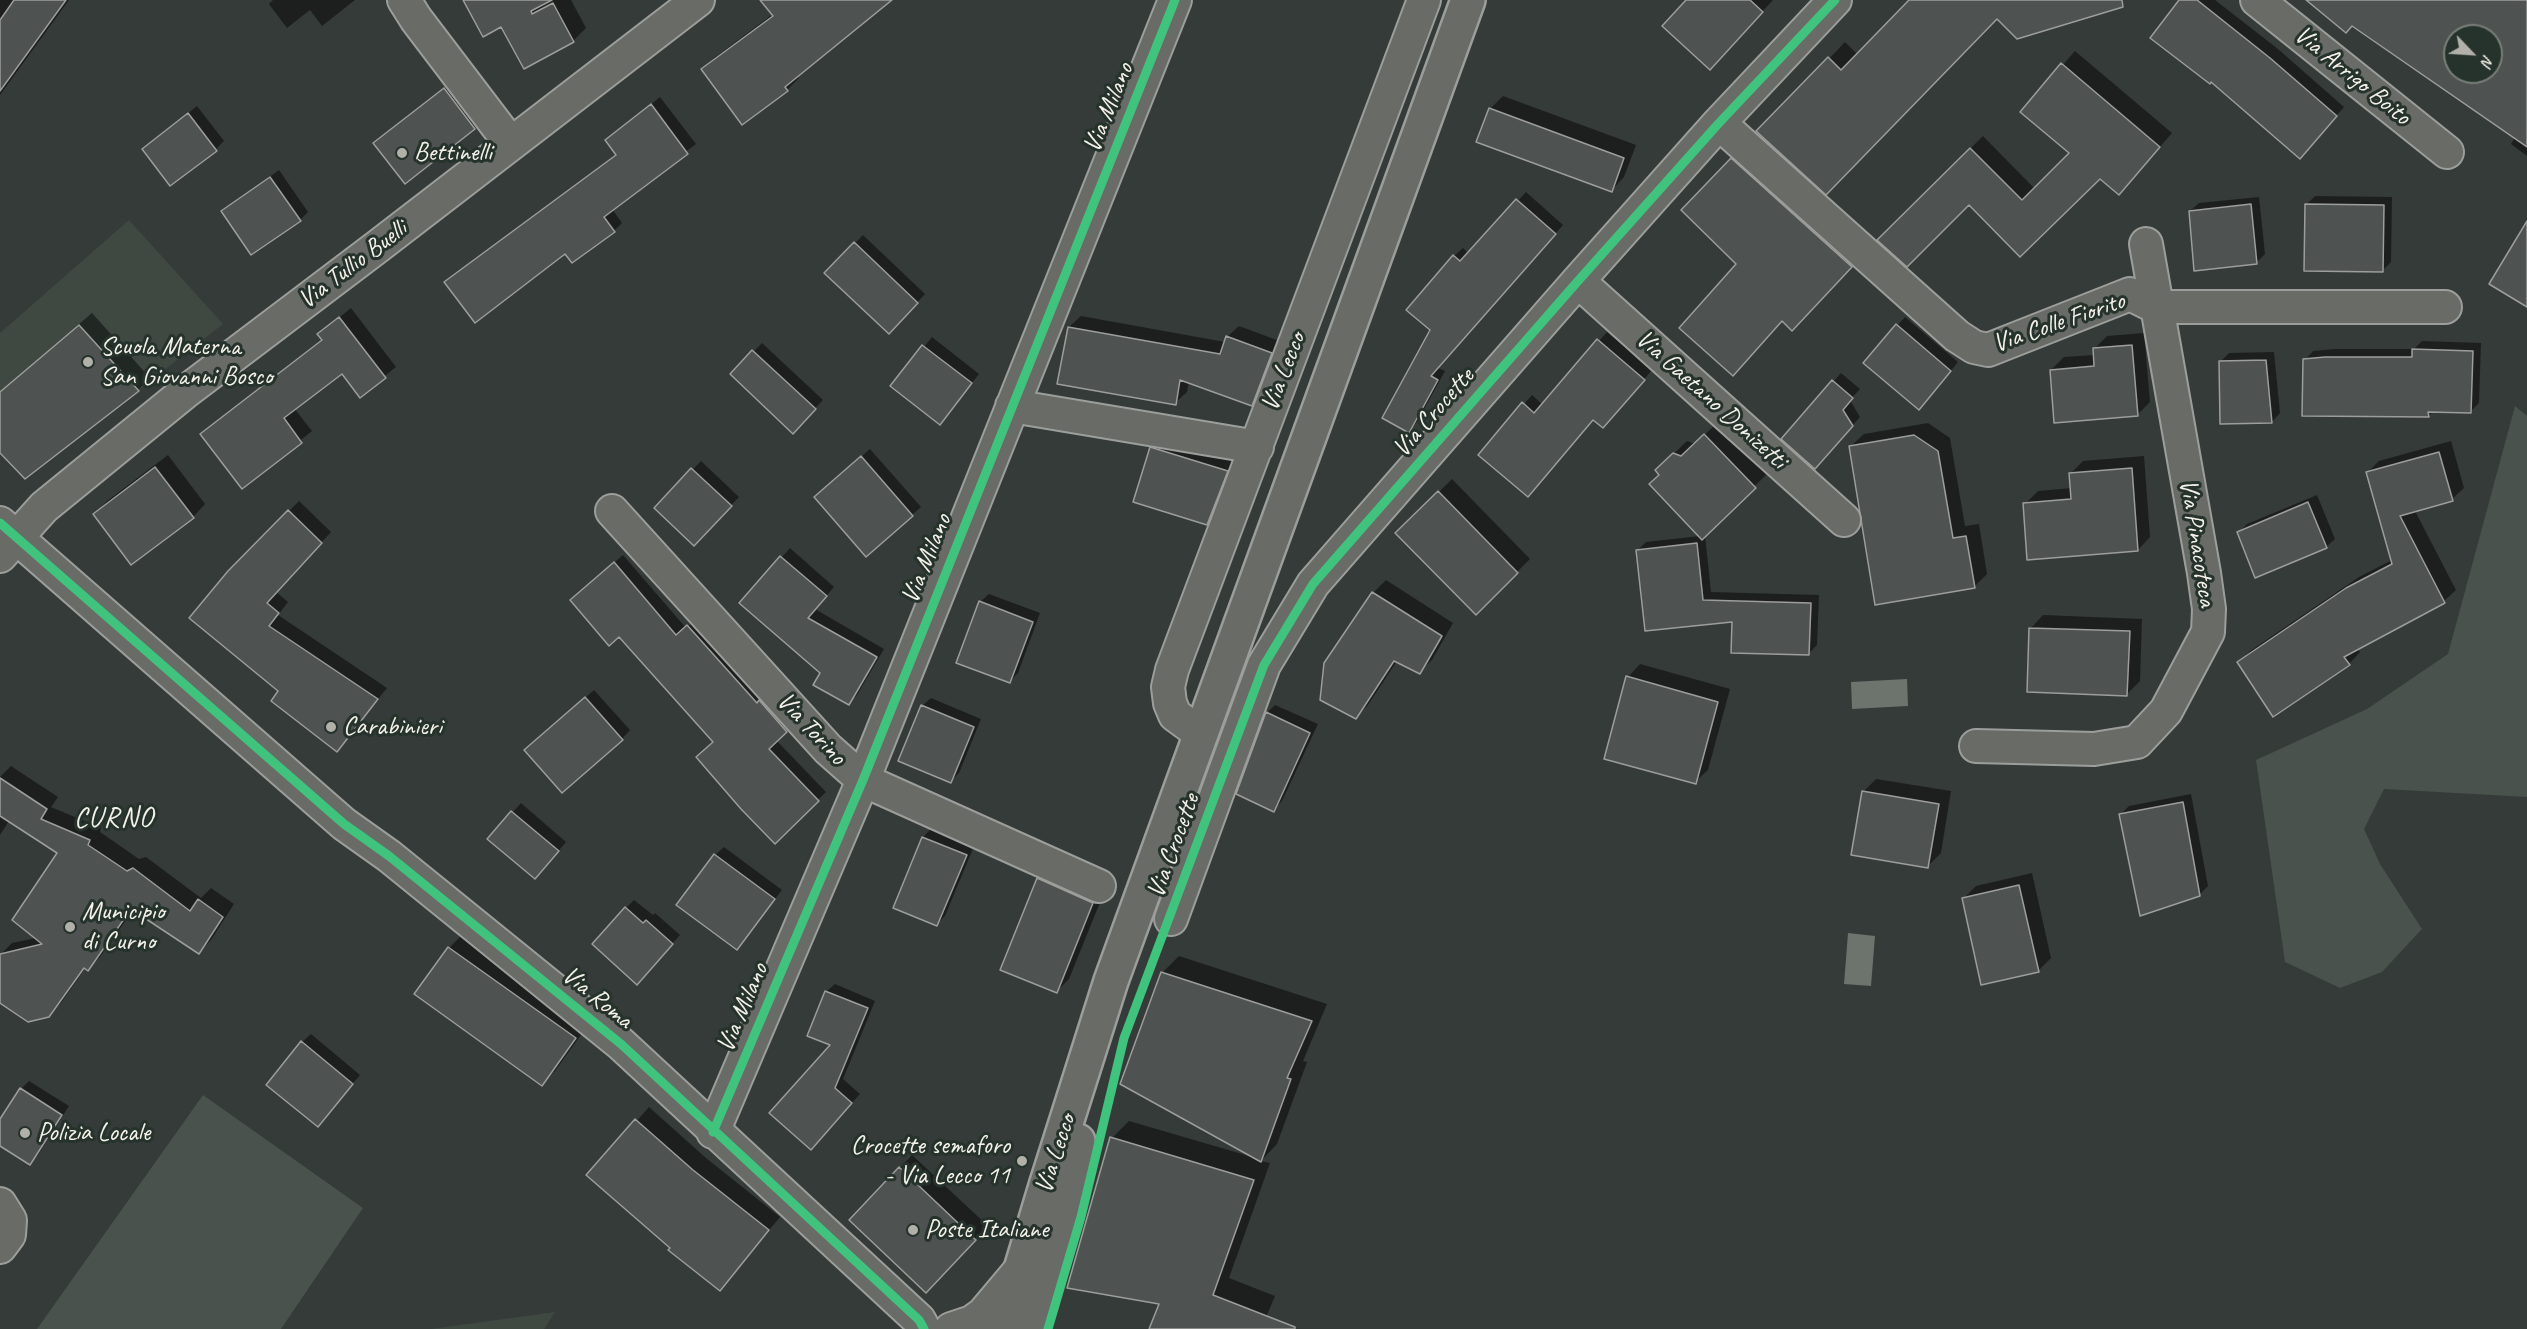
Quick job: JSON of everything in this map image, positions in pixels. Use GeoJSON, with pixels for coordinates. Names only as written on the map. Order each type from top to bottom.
{"type":"FeatureCollection","features":[{"type":"Feature","properties":{"kind":"main road","name":"Via Lecco"},"geometry":{"type":"LineString","coordinates":[[1003,1329],[1111,981],[1468,0]]}},
{"type":"Feature","properties":{"kind":"main road","name":"Via Lecco"},"geometry":{"type":"LineString","coordinates":[[1032,1329],[1066,1213],[1084,1104],[1111,981]]}},
{"type":"Feature","properties":{"kind":"street"},"geometry":{"type":"LineString","coordinates":[[404,0],[511,144]]}},
{"type":"Feature","properties":{"kind":"street","name":"Via Tullio Buelli"},"geometry":{"type":"LineString","coordinates":[[5,539],[184,393],[698,0]]}},
{"type":"Feature","properties":{"kind":"street","name":"Via Milano"},"geometry":{"type":"LineString","coordinates":[[713,1132],[863,780],[1175,0]]}},
{"type":"Feature","properties":{"kind":"street","name":"Via Lecco"},"geometry":{"type":"LineString","coordinates":[[1201,734],[1175,715],[1170,703],[1168,687],[1172,670],[1424,0]]}},
{"type":"Feature","properties":{"kind":"street","name":"Via Crocette"},"geometry":{"type":"LineString","coordinates":[[1170,919],[1264,665],[1313,584],[1719,123],[1835,0]]}},
{"type":"Feature","properties":{"kind":"street","name":"Via Arrigo Boito"},"geometry":{"type":"LineString","coordinates":[[2257,0],[2447,152]]}},
{"type":"Feature","properties":{"kind":"street","name":"Via Colle Fiorito"},"geometry":{"type":"LineString","coordinates":[[1719,123],[1957,336],[1974,347],[1988,350],[2130,294],[2157,307],[2445,307]]}},
{"type":"Feature","properties":{"kind":"street","name":"Via Pinacoteca"},"geometry":{"type":"LineString","coordinates":[[1976,746],[2094,749],[2137,742],[2166,711],[2208,632],[2209,609],[2204,573],[2146,244]]}},
{"type":"Feature","properties":{"kind":"street","name":"Via Gaetano Donizetti"},"geometry":{"type":"LineString","coordinates":[[1578,281],[1844,520]]}},
{"type":"Feature","properties":{"kind":"street"},"geometry":{"type":"LineString","coordinates":[[1012,406],[1257,447]]}},
{"type":"Feature","properties":{"kind":"street","name":"Via Torino"},"geometry":{"type":"LineString","coordinates":[[612,511],[828,749],[863,780],[1099,886]]}},
{"type":"Feature","properties":{"kind":"street","name":"Via Roma"},"geometry":{"type":"LineString","coordinates":[[5,539],[225,721],[344,824],[389,856],[621,1044],[713,1132],[928,1326]]}},
{"type":"Feature","properties":{"kind":"street"},"geometry":{"type":"LineString","coordinates":[[951,1329],[972,1322],[983,1314],[1021,1269]]}},
{"type":"Feature","properties":{"kind":"shaded area","name":"Scuola Materna San Giovanni Bosco"},"geometry":{"type":"Polygon","coordinates":[[[129,220],[223,324],[25,479],[0,453],[0,333],[129,220]]]}},
{"type":"Feature","properties":{"kind":"shaded area"},"geometry":{"type":"Polygon","coordinates":[[[2515,406],[2527,416],[2527,797],[2384,789],[2364,829],[2380,864],[2422,929],[2382,972],[2340,988],[2285,962],[2256,760],[2367,709],[2448,654],[2515,406]]]}},
{"type":"Feature","properties":{"kind":"shaded area"},"geometry":{"type":"Polygon","coordinates":[[[1907,679],[1908,706],[1852,709],[1851,682],[1907,679]]]}},
{"type":"Feature","properties":{"kind":"shaded area"},"geometry":{"type":"Polygon","coordinates":[[[1848,933],[1875,936],[1871,986],[1844,984],[1848,933]]]}},
{"type":"Feature","properties":{"kind":"shaded area"},"geometry":{"type":"Polygon","coordinates":[[[203,1095],[363,1208],[281,1329],[37,1329],[203,1095]]]}},
{"type":"Feature","properties":{"kind":"shaded area"},"geometry":{"type":"Polygon","coordinates":[[[555,1312],[544,1329],[431,1329],[555,1312]]]}},
{"type":"Feature","properties":{"kind":"building"},"geometry":{"type":"Polygon","coordinates":[[[14,0],[66,0],[0,91],[0,20],[14,0]]]}},
{"type":"Feature","properties":{"kind":"building"},"geometry":{"type":"Polygon","coordinates":[[[463,0],[552,0],[531,11],[532,14],[553,3],[574,42],[524,69],[501,27],[483,37],[463,0]]]}},
{"type":"Feature","properties":{"kind":"building"},"geometry":{"type":"Polygon","coordinates":[[[760,0],[892,0],[785,87],[788,91],[742,125],[701,69],[773,16],[760,0]]]}},
{"type":"Feature","properties":{"kind":"building"},"geometry":{"type":"Polygon","coordinates":[[[1686,0],[1750,0],[1763,12],[1710,70],[1662,26],[1686,0]]]}},
{"type":"Feature","properties":{"kind":"building"},"geometry":{"type":"Polygon","coordinates":[[[1909,0],[2122,0],[2123,7],[2017,39],[1997,19],[1826,195],[1756,131],[1828,57],[1841,70],[1909,0]]]}},
{"type":"Feature","properties":{"kind":"building"},"geometry":{"type":"Polygon","coordinates":[[[2179,0],[2197,0],[2270,58],[2337,116],[2300,159],[2211,82],[2210,84],[2150,38],[2179,0]]]}},
{"type":"Feature","properties":{"kind":"building"},"geometry":{"type":"Polygon","coordinates":[[[2306,0],[2527,0],[2527,147],[2352,26],[2346,33],[2306,0]]]}},
{"type":"Feature","properties":{"kind":"building"},"geometry":{"type":"Polygon","coordinates":[[[2061,63],[2160,147],[2119,195],[2100,179],[2020,257],[1969,205],[1907,267],[1877,240],[1970,148],[2022,200],[2069,153],[2020,112],[2061,63]]]}},
{"type":"Feature","properties":{"kind":"building"},"geometry":{"type":"Polygon","coordinates":[[[444,88],[475,129],[405,184],[373,143],[444,88]]]}},
{"type":"Feature","properties":{"kind":"building"},"geometry":{"type":"Polygon","coordinates":[[[651,104],[688,154],[604,217],[615,232],[572,263],[565,254],[475,323],[444,282],[616,155],[605,140],[651,104]]]}},
{"type":"Feature","properties":{"kind":"building"},"geometry":{"type":"Polygon","coordinates":[[[1489,108],[1624,158],[1612,192],[1476,142],[1489,108]]]}},
{"type":"Feature","properties":{"kind":"building"},"geometry":{"type":"Polygon","coordinates":[[[188,113],[217,151],[170,186],[142,149],[188,113]]]}},
{"type":"Feature","properties":{"kind":"building"},"geometry":{"type":"Polygon","coordinates":[[[1731,158],[1852,267],[1792,331],[1782,321],[1733,376],[1679,328],[1736,264],[1681,210],[1731,158]]]}},
{"type":"Feature","properties":{"kind":"building"},"geometry":{"type":"Polygon","coordinates":[[[270,177],[301,221],[251,255],[221,211],[270,177]]]}},
{"type":"Feature","properties":{"kind":"building"},"geometry":{"type":"Polygon","coordinates":[[[1516,199],[1556,234],[1431,376],[1438,380],[1409,433],[1382,418],[1430,330],[1406,310],[1453,255],[1460,261],[1516,199]]]}},
{"type":"Feature","properties":{"kind":"building"},"geometry":{"type":"Polygon","coordinates":[[[2251,204],[2257,264],[2194,271],[2189,211],[2251,204]]]}},
{"type":"Feature","properties":{"kind":"building"},"geometry":{"type":"Polygon","coordinates":[[[2305,204],[2384,205],[2383,272],[2304,271],[2305,204]]]}},
{"type":"Feature","properties":{"kind":"building"},"geometry":{"type":"Polygon","coordinates":[[[2527,221],[2527,307],[2489,284],[2527,221]]]}},
{"type":"Feature","properties":{"kind":"building"},"geometry":{"type":"Polygon","coordinates":[[[854,242],[918,303],[889,334],[824,273],[854,242]]]}},
{"type":"Feature","properties":{"kind":"building"},"geometry":{"type":"Polygon","coordinates":[[[339,317],[386,378],[360,398],[342,374],[284,418],[302,443],[242,489],[200,434],[322,340],[317,334],[339,317]]]}},
{"type":"Feature","properties":{"kind":"building"},"geometry":{"type":"Polygon","coordinates":[[[1896,324],[1951,371],[1919,410],[1863,363],[1896,324]]]}},
{"type":"Feature","properties":{"kind":"building"},"geometry":{"type":"Polygon","coordinates":[[[79,325],[139,391],[25,479],[0,453],[0,392],[79,325]]]}},
{"type":"Feature","properties":{"kind":"building"},"geometry":{"type":"Polygon","coordinates":[[[1068,327],[1220,354],[1226,336],[1272,353],[1252,406],[1180,380],[1176,405],[1057,384],[1068,327]]]}},
{"type":"Feature","properties":{"kind":"building"},"geometry":{"type":"Polygon","coordinates":[[[1597,339],[1645,380],[1603,428],[1593,420],[1528,497],[1478,455],[1522,402],[1534,413],[1597,339]]]}},
{"type":"Feature","properties":{"kind":"building"},"geometry":{"type":"Polygon","coordinates":[[[922,345],[972,383],[940,425],[890,386],[922,345]]]}},
{"type":"Feature","properties":{"kind":"building"},"geometry":{"type":"Polygon","coordinates":[[[2132,345],[2138,416],[2054,423],[2050,370],[2094,366],[2093,348],[2132,345]]]}},
{"type":"Feature","properties":{"kind":"building"},"geometry":{"type":"Polygon","coordinates":[[[2412,349],[2473,351],[2471,413],[2428,412],[2429,417],[2302,416],[2303,359],[2412,357],[2412,349]]]}},
{"type":"Feature","properties":{"kind":"building"},"geometry":{"type":"Polygon","coordinates":[[[752,350],[816,409],[793,434],[730,374],[752,350]]]}},
{"type":"Feature","properties":{"kind":"building"},"geometry":{"type":"Polygon","coordinates":[[[2266,360],[2272,423],[2220,424],[2219,361],[2266,360]]]}},
{"type":"Feature","properties":{"kind":"building"},"geometry":{"type":"Polygon","coordinates":[[[1832,380],[1853,398],[1843,410],[1853,426],[1815,469],[1781,439],[1832,380]]]}},
{"type":"Feature","properties":{"kind":"building"},"geometry":{"type":"Polygon","coordinates":[[[1704,434],[1756,488],[1702,540],[1649,484],[1659,475],[1655,470],[1673,453],[1681,456],[1704,434]]]}},
{"type":"Feature","properties":{"kind":"building"},"geometry":{"type":"Polygon","coordinates":[[[1914,435],[1938,451],[1953,538],[1966,536],[1975,588],[1875,605],[1849,446],[1914,435]]]}},
{"type":"Feature","properties":{"kind":"building"},"geometry":{"type":"Polygon","coordinates":[[[1150,447],[1228,471],[1207,525],[1133,502],[1150,447]]]}},
{"type":"Feature","properties":{"kind":"building"},"geometry":{"type":"Polygon","coordinates":[[[2439,452],[2453,501],[2400,516],[2445,603],[2344,657],[2350,665],[2273,717],[2237,662],[2346,588],[2392,564],[2366,472],[2439,452]]]}},
{"type":"Feature","properties":{"kind":"building"},"geometry":{"type":"Polygon","coordinates":[[[861,456],[913,516],[866,557],[814,497],[861,456]]]}},
{"type":"Feature","properties":{"kind":"building"},"geometry":{"type":"Polygon","coordinates":[[[155,467],[194,518],[131,565],[93,514],[155,467]]]}},
{"type":"Feature","properties":{"kind":"building"},"geometry":{"type":"Polygon","coordinates":[[[691,468],[732,506],[694,546],[654,508],[691,468]]]}},
{"type":"Feature","properties":{"kind":"building"},"geometry":{"type":"Polygon","coordinates":[[[2132,468],[2138,551],[2027,560],[2023,503],[2071,499],[2069,473],[2132,468]]]}},
{"type":"Feature","properties":{"kind":"building"},"geometry":{"type":"Polygon","coordinates":[[[1438,491],[1518,573],[1476,615],[1395,533],[1438,491]]]}},
{"type":"Feature","properties":{"kind":"building"},"geometry":{"type":"Polygon","coordinates":[[[2308,502],[2327,548],[2255,578],[2237,532],[2308,502]]]}},
{"type":"Feature","properties":{"kind":"building"},"geometry":{"type":"Polygon","coordinates":[[[288,510],[322,543],[267,603],[279,613],[269,626],[378,699],[337,752],[271,701],[278,691],[189,618],[228,571],[288,510]]]}},
{"type":"Feature","properties":{"kind":"building"},"geometry":{"type":"Polygon","coordinates":[[[1697,543],[1703,600],[1811,603],[1809,655],[1731,653],[1732,622],[1645,631],[1636,550],[1697,543]]]}},
{"type":"Feature","properties":{"kind":"building"},"geometry":{"type":"Polygon","coordinates":[[[780,556],[827,596],[808,618],[877,657],[849,705],[813,685],[820,673],[739,603],[780,556]]]}},
{"type":"Feature","properties":{"kind":"building"},"geometry":{"type":"Polygon","coordinates":[[[614,562],[676,635],[687,625],[757,703],[759,700],[787,732],[769,749],[819,801],[775,844],[696,757],[713,742],[619,637],[609,646],[570,600],[614,562]]]}},
{"type":"Feature","properties":{"kind":"building"},"geometry":{"type":"Polygon","coordinates":[[[1372,592],[1442,636],[1420,674],[1394,661],[1356,719],[1320,700],[1324,663],[1372,592]]]}},
{"type":"Feature","properties":{"kind":"building"},"geometry":{"type":"Polygon","coordinates":[[[979,601],[1033,622],[1010,683],[956,663],[979,601]]]}},
{"type":"Feature","properties":{"kind":"building"},"geometry":{"type":"Polygon","coordinates":[[[2029,628],[2130,631],[2127,696],[2027,692],[2029,628]]]}},
{"type":"Feature","properties":{"kind":"building"},"geometry":{"type":"Polygon","coordinates":[[[1626,676],[1718,702],[1696,784],[1604,759],[1626,676]]]}},
{"type":"Feature","properties":{"kind":"building"},"geometry":{"type":"Polygon","coordinates":[[[585,697],[623,740],[562,793],[524,750],[585,697]]]}},
{"type":"Feature","properties":{"kind":"building"},"geometry":{"type":"Polygon","coordinates":[[[921,705],[974,727],[951,783],[898,761],[921,705]]]}},
{"type":"Feature","properties":{"kind":"building"},"geometry":{"type":"Polygon","coordinates":[[[1266,712],[1310,733],[1274,812],[1236,794],[1266,712]]]}},
{"type":"Feature","properties":{"kind":"building","name":"Municipio di Curno"},"geometry":{"type":"Polygon","coordinates":[[[0,778],[47,809],[41,819],[90,840],[88,845],[127,871],[133,868],[190,911],[198,899],[223,917],[199,954],[131,909],[88,971],[84,968],[49,1017],[28,1022],[0,1003],[0,954],[42,944],[12,920],[57,853],[0,816],[0,778]]]}},
{"type":"Feature","properties":{"kind":"building"},"geometry":{"type":"Polygon","coordinates":[[[1862,791],[1939,804],[1928,868],[1851,855],[1862,791]]]}},
{"type":"Feature","properties":{"kind":"building"},"geometry":{"type":"Polygon","coordinates":[[[2183,802],[2200,896],[2140,916],[2119,814],[2183,802]]]}},
{"type":"Feature","properties":{"kind":"building"},"geometry":{"type":"Polygon","coordinates":[[[511,811],[559,851],[535,879],[487,839],[511,811]]]}},
{"type":"Feature","properties":{"kind":"building"},"geometry":{"type":"Polygon","coordinates":[[[922,837],[967,855],[937,926],[893,908],[922,837]]]}},
{"type":"Feature","properties":{"kind":"building"},"geometry":{"type":"Polygon","coordinates":[[[714,854],[775,899],[737,950],[676,905],[714,854]]]}},
{"type":"Feature","properties":{"kind":"building"},"geometry":{"type":"Polygon","coordinates":[[[1037,878],[1093,903],[1057,993],[1000,970],[1037,878]]]}},
{"type":"Feature","properties":{"kind":"building"},"geometry":{"type":"Polygon","coordinates":[[[2019,885],[2039,972],[1981,985],[1962,898],[2019,885]]]}},
{"type":"Feature","properties":{"kind":"building"},"geometry":{"type":"Polygon","coordinates":[[[625,907],[643,923],[646,920],[673,944],[637,985],[592,944],[625,907]]]}},
{"type":"Feature","properties":{"kind":"building"},"geometry":{"type":"Polygon","coordinates":[[[448,947],[576,1038],[542,1086],[414,994],[448,947]]]}},
{"type":"Feature","properties":{"kind":"building"},"geometry":{"type":"Polygon","coordinates":[[[1161,972],[1312,1021],[1287,1078],[1291,1079],[1261,1162],[1120,1084],[1161,972]]]}},
{"type":"Feature","properties":{"kind":"building"},"geometry":{"type":"Polygon","coordinates":[[[825,991],[868,1008],[835,1088],[852,1103],[811,1150],[769,1113],[830,1045],[807,1036],[825,991]]]}},
{"type":"Feature","properties":{"kind":"building"},"geometry":{"type":"Polygon","coordinates":[[[301,1041],[353,1084],[318,1127],[266,1085],[301,1041]]]}},
{"type":"Feature","properties":{"kind":"building","name":"Polizia Locale"},"geometry":{"type":"Polygon","coordinates":[[[20,1088],[62,1115],[30,1165],[0,1146],[0,1119],[20,1088]]]}},
{"type":"Feature","properties":{"kind":"building"},"geometry":{"type":"Polygon","coordinates":[[[635,1119],[693,1170],[769,1230],[720,1291],[668,1250],[670,1248],[586,1175],[635,1119]]]}},
{"type":"Feature","properties":{"kind":"building"},"geometry":{"type":"Polygon","coordinates":[[[1110,1137],[1254,1180],[1213,1295],[1295,1327],[1295,1329],[1149,1329],[1159,1304],[1067,1288],[1110,1137]]]}},
{"type":"Feature","properties":{"kind":"building","name":"Poste Italiane"},"geometry":{"type":"Polygon","coordinates":[[[899,1167],[976,1240],[926,1293],[849,1220],[899,1167]]]}},
{"type":"Feature","properties":{"kind":"cycle path"},"geometry":{"type":"LineString","coordinates":[[713,1132],[863,780],[1175,0]]}},
{"type":"Feature","properties":{"kind":"cycle path"},"geometry":{"type":"LineString","coordinates":[[1048,1329],[1081,1217],[1124,1038],[1264,665],[1313,584],[1719,123],[1835,0]]}},
{"type":"Feature","properties":{"kind":"cycle path"},"geometry":{"type":"LineString","coordinates":[[0,523],[344,824],[389,856],[621,1044],[919,1320],[924,1329]]}},
{"type":"Feature","properties":{"kind":"place","name":"Bettinelli"},"geometry":{"type":"Point","coordinates":[402,153]}},
{"type":"Feature","properties":{"kind":"place","name":"Scuola Materna San Giovanni Bosco"},"geometry":{"type":"Point","coordinates":[88,362]}},
{"type":"Feature","properties":{"kind":"place","name":"Carabinieri"},"geometry":{"type":"Point","coordinates":[331,727]}},
{"type":"Feature","properties":{"kind":"place","name":"Municipio di Curno"},"geometry":{"type":"Point","coordinates":[70,927]}},
{"type":"Feature","properties":{"kind":"place","name":"Polizia Locale"},"geometry":{"type":"Point","coordinates":[25,1133]}},
{"type":"Feature","properties":{"kind":"place","name":"Crocette semaforo - Via Lecco 11"},"geometry":{"type":"Point","coordinates":[1022,1161]}},
{"type":"Feature","properties":{"kind":"place","name":"Poste Italiane"},"geometry":{"type":"Point","coordinates":[913,1230]}},
{"type":"Feature","properties":{"kind":"district","name":"CURNO"},"geometry":{"type":"Point","coordinates":[114,819]}}]}
